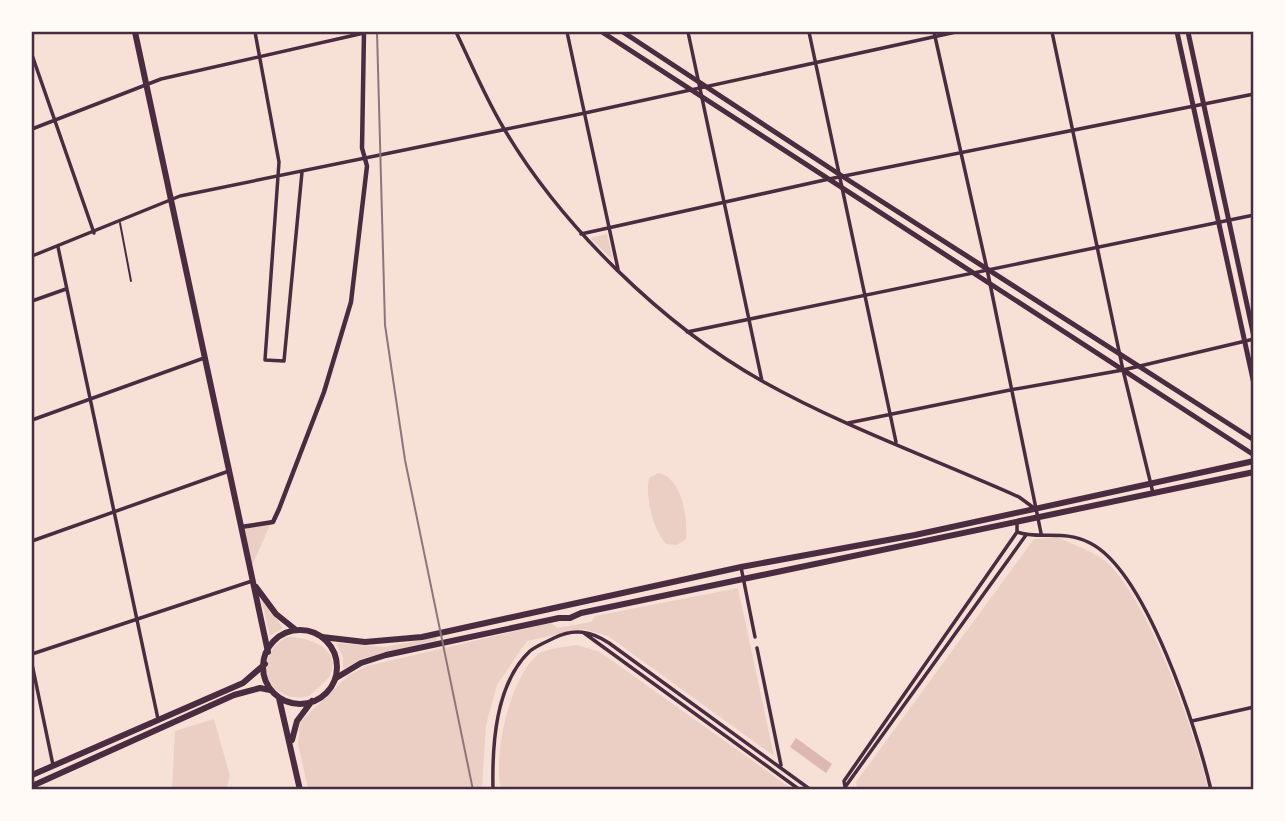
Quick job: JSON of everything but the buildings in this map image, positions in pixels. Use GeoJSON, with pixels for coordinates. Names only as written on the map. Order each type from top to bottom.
{"type":"FeatureCollection","features":[{"type":"Feature","properties":{"kind":"main road"},"geometry":{"type":"LineString","coordinates":[[135,32],[268,652]]}},
{"type":"Feature","properties":{"kind":"main road"},"geometry":{"type":"LineString","coordinates":[[602,32],[1254,455]]}},
{"type":"Feature","properties":{"kind":"main road"},"geometry":{"type":"LineString","coordinates":[[623,32],[987,270],[1254,440]]}},
{"type":"Feature","properties":{"kind":"main road"},"geometry":{"type":"LineString","coordinates":[[1177,32],[1254,384]]}},
{"type":"Feature","properties":{"kind":"main road"},"geometry":{"type":"LineString","coordinates":[[1188,32],[1254,338]]}},
{"type":"Feature","properties":{"kind":"main road"},"geometry":{"type":"LineString","coordinates":[[252,582],[276,614],[298,631],[321,637],[365,642],[422,636],[741,568],[915,535],[1254,461]]}},
{"type":"Feature","properties":{"kind":"main road"},"geometry":{"type":"LineString","coordinates":[[291,745],[297,721],[312,701],[336,678],[361,663],[386,654],[1254,472]]}},
{"type":"Feature","properties":{"kind":"main road"},"geometry":{"type":"LineString","coordinates":[[298,631],[283,634],[268,652],[264,675],[270,690],[279,698],[295,703],[312,701]]}},
{"type":"Feature","properties":{"kind":"main road"},"geometry":{"type":"LineString","coordinates":[[321,637],[335,651],[338,660],[336,678]]}},
{"type":"Feature","properties":{"kind":"main road"},"geometry":{"type":"LineString","coordinates":[[32,775],[243,683],[265,664]]}},
{"type":"Feature","properties":{"kind":"main road"},"geometry":{"type":"LineString","coordinates":[[32,786],[234,695],[260,688],[270,690]]}},
{"type":"Feature","properties":{"kind":"main road"},"geometry":{"type":"LineString","coordinates":[[279,698],[300,789]]}},
{"type":"Feature","properties":{"kind":"street"},"geometry":{"type":"LineString","coordinates":[[255,32],[279,175],[265,360],[277,362],[284,361],[302,171]]}},
{"type":"Feature","properties":{"kind":"street"},"geometry":{"type":"LineString","coordinates":[[32,129],[147,87],[161,79],[364,32],[362,148],[367,166],[351,302],[324,392],[273,522],[242,527]]}},
{"type":"Feature","properties":{"kind":"street"},"geometry":{"type":"LineString","coordinates":[[456,32],[503,128],[581,234],[687,332],[762,381],[848,423],[1019,497],[1034,508]]}},
{"type":"Feature","properties":{"kind":"street"},"geometry":{"type":"LineString","coordinates":[[567,32],[618,270]]}},
{"type":"Feature","properties":{"kind":"street"},"geometry":{"type":"LineString","coordinates":[[688,32],[762,381]]}},
{"type":"Feature","properties":{"kind":"street"},"geometry":{"type":"LineString","coordinates":[[809,32],[842,176],[896,442]]}},
{"type":"Feature","properties":{"kind":"street"},"geometry":{"type":"LineString","coordinates":[[32,256],[120,223],[180,196],[585,113],[701,85],[816,63],[934,34],[956,32]]}},
{"type":"Feature","properties":{"kind":"street"},"geometry":{"type":"LineString","coordinates":[[1052,32],[1076,131],[1123,370],[1153,493]]}},
{"type":"Feature","properties":{"kind":"street"},"geometry":{"type":"LineString","coordinates":[[934,34],[987,270],[1041,533]]}},
{"type":"Feature","properties":{"kind":"street"},"geometry":{"type":"LineString","coordinates":[[32,55],[94,233]]}},
{"type":"Feature","properties":{"kind":"street"},"geometry":{"type":"LineString","coordinates":[[581,234],[842,176],[960,155],[1254,94]]}},
{"type":"Feature","properties":{"kind":"street"},"geometry":{"type":"LineString","coordinates":[[687,332],[1254,215]]}},
{"type":"Feature","properties":{"kind":"street"},"geometry":{"type":"LineString","coordinates":[[58,247],[158,719]]}},
{"type":"Feature","properties":{"kind":"street"},"geometry":{"type":"LineString","coordinates":[[32,301],[66,289]]}},
{"type":"Feature","properties":{"kind":"street"},"geometry":{"type":"LineString","coordinates":[[848,423],[1123,370],[1254,338]]}},
{"type":"Feature","properties":{"kind":"street"},"geometry":{"type":"LineString","coordinates":[[32,420],[205,358]]}},
{"type":"Feature","properties":{"kind":"street"},"geometry":{"type":"LineString","coordinates":[[32,541],[229,471]]}},
{"type":"Feature","properties":{"kind":"street"},"geometry":{"type":"LineString","coordinates":[[844,788],[844,781],[1017,532],[1017,522]]}},
{"type":"Feature","properties":{"kind":"street"},"geometry":{"type":"LineString","coordinates":[[1017,532],[1026,535],[1041,533],[1070,536],[1091,544],[1116,562],[1139,597],[1192,721],[1211,789]]}},
{"type":"Feature","properties":{"kind":"street"},"geometry":{"type":"LineString","coordinates":[[844,788],[849,785],[1026,535]]}},
{"type":"Feature","properties":{"kind":"street"},"geometry":{"type":"LineString","coordinates":[[741,568],[755,637]]}},
{"type":"Feature","properties":{"kind":"street"},"geometry":{"type":"LineString","coordinates":[[32,654],[252,582]]}},
{"type":"Feature","properties":{"kind":"street"},"geometry":{"type":"LineString","coordinates":[[582,631],[800,789]]}},
{"type":"Feature","properties":{"kind":"street"},"geometry":{"type":"LineString","coordinates":[[493,789],[494,755],[501,708],[509,684],[531,650],[560,635],[582,631],[592,632],[609,643],[811,789]]}},
{"type":"Feature","properties":{"kind":"street"},"geometry":{"type":"LineString","coordinates":[[757,648],[782,767]]}},
{"type":"Feature","properties":{"kind":"street"},"geometry":{"type":"LineString","coordinates":[[32,664],[53,766]]}},
{"type":"Feature","properties":{"kind":"street"},"geometry":{"type":"LineString","coordinates":[[1192,721],[1254,707]]}},
{"type":"Feature","properties":{"kind":"lane"},"geometry":{"type":"LineString","coordinates":[[120,223],[131,281]]}},
{"type":"Feature","properties":{"kind":"shaded area"},"geometry":{"type":"Polygon","coordinates":[[[607,234],[613,260],[590,238],[607,234]]]}},
{"type":"Feature","properties":{"kind":"shaded area"},"geometry":{"type":"Polygon","coordinates":[[[658,473],[673,482],[682,499],[686,539],[677,545],[666,544],[661,538],[651,513],[649,478],[658,473]]]}},
{"type":"Feature","properties":{"kind":"shaded area"},"geometry":{"type":"Polygon","coordinates":[[[270,525],[251,568],[243,528],[270,525]]]}},
{"type":"Feature","properties":{"kind":"shaded area"},"geometry":{"type":"Polygon","coordinates":[[[1057,537],[1101,558],[1118,575],[1135,600],[1181,700],[1208,789],[857,790],[856,782],[1034,539],[1057,537]]]}},
{"type":"Feature","properties":{"kind":"shaded area"},"geometry":{"type":"Polygon","coordinates":[[[738,588],[774,756],[608,636],[583,629],[527,641],[497,685],[486,725],[482,789],[308,789],[298,744],[300,722],[349,675],[367,666],[551,623],[558,628],[591,622],[595,616],[738,588]]]}},
{"type":"Feature","properties":{"kind":"shaded area"},"geometry":{"type":"Polygon","coordinates":[[[261,599],[283,628],[270,636],[261,599]]]}},
{"type":"Feature","properties":{"kind":"shaded area"},"geometry":{"type":"Polygon","coordinates":[[[287,637],[305,639],[322,646],[332,659],[329,677],[309,696],[294,697],[282,694],[273,687],[268,677],[269,656],[276,645],[287,637]]]}},
{"type":"Feature","properties":{"kind":"shaded area"},"geometry":{"type":"Polygon","coordinates":[[[436,637],[437,640],[364,658],[343,669],[343,657],[336,643],[385,647],[436,637]]]}},
{"type":"Feature","properties":{"kind":"shaded area"},"geometry":{"type":"Polygon","coordinates":[[[577,645],[600,652],[792,789],[501,789],[499,757],[505,719],[526,667],[540,653],[577,645]]]}},
{"type":"Feature","properties":{"kind":"shaded area"},"geometry":{"type":"Polygon","coordinates":[[[214,719],[230,776],[226,789],[172,789],[175,731],[214,719]]]}},
{"type":"Feature","properties":{"kind":"shaded area"},"geometry":{"type":"Polygon","coordinates":[[[796,738],[832,764],[826,773],[790,747],[796,738]]]}},
{"type":"Feature","properties":{"kind":"tram line"},"geometry":{"type":"LineString","coordinates":[[377,32],[385,325],[405,460],[473,790]]}}]}
